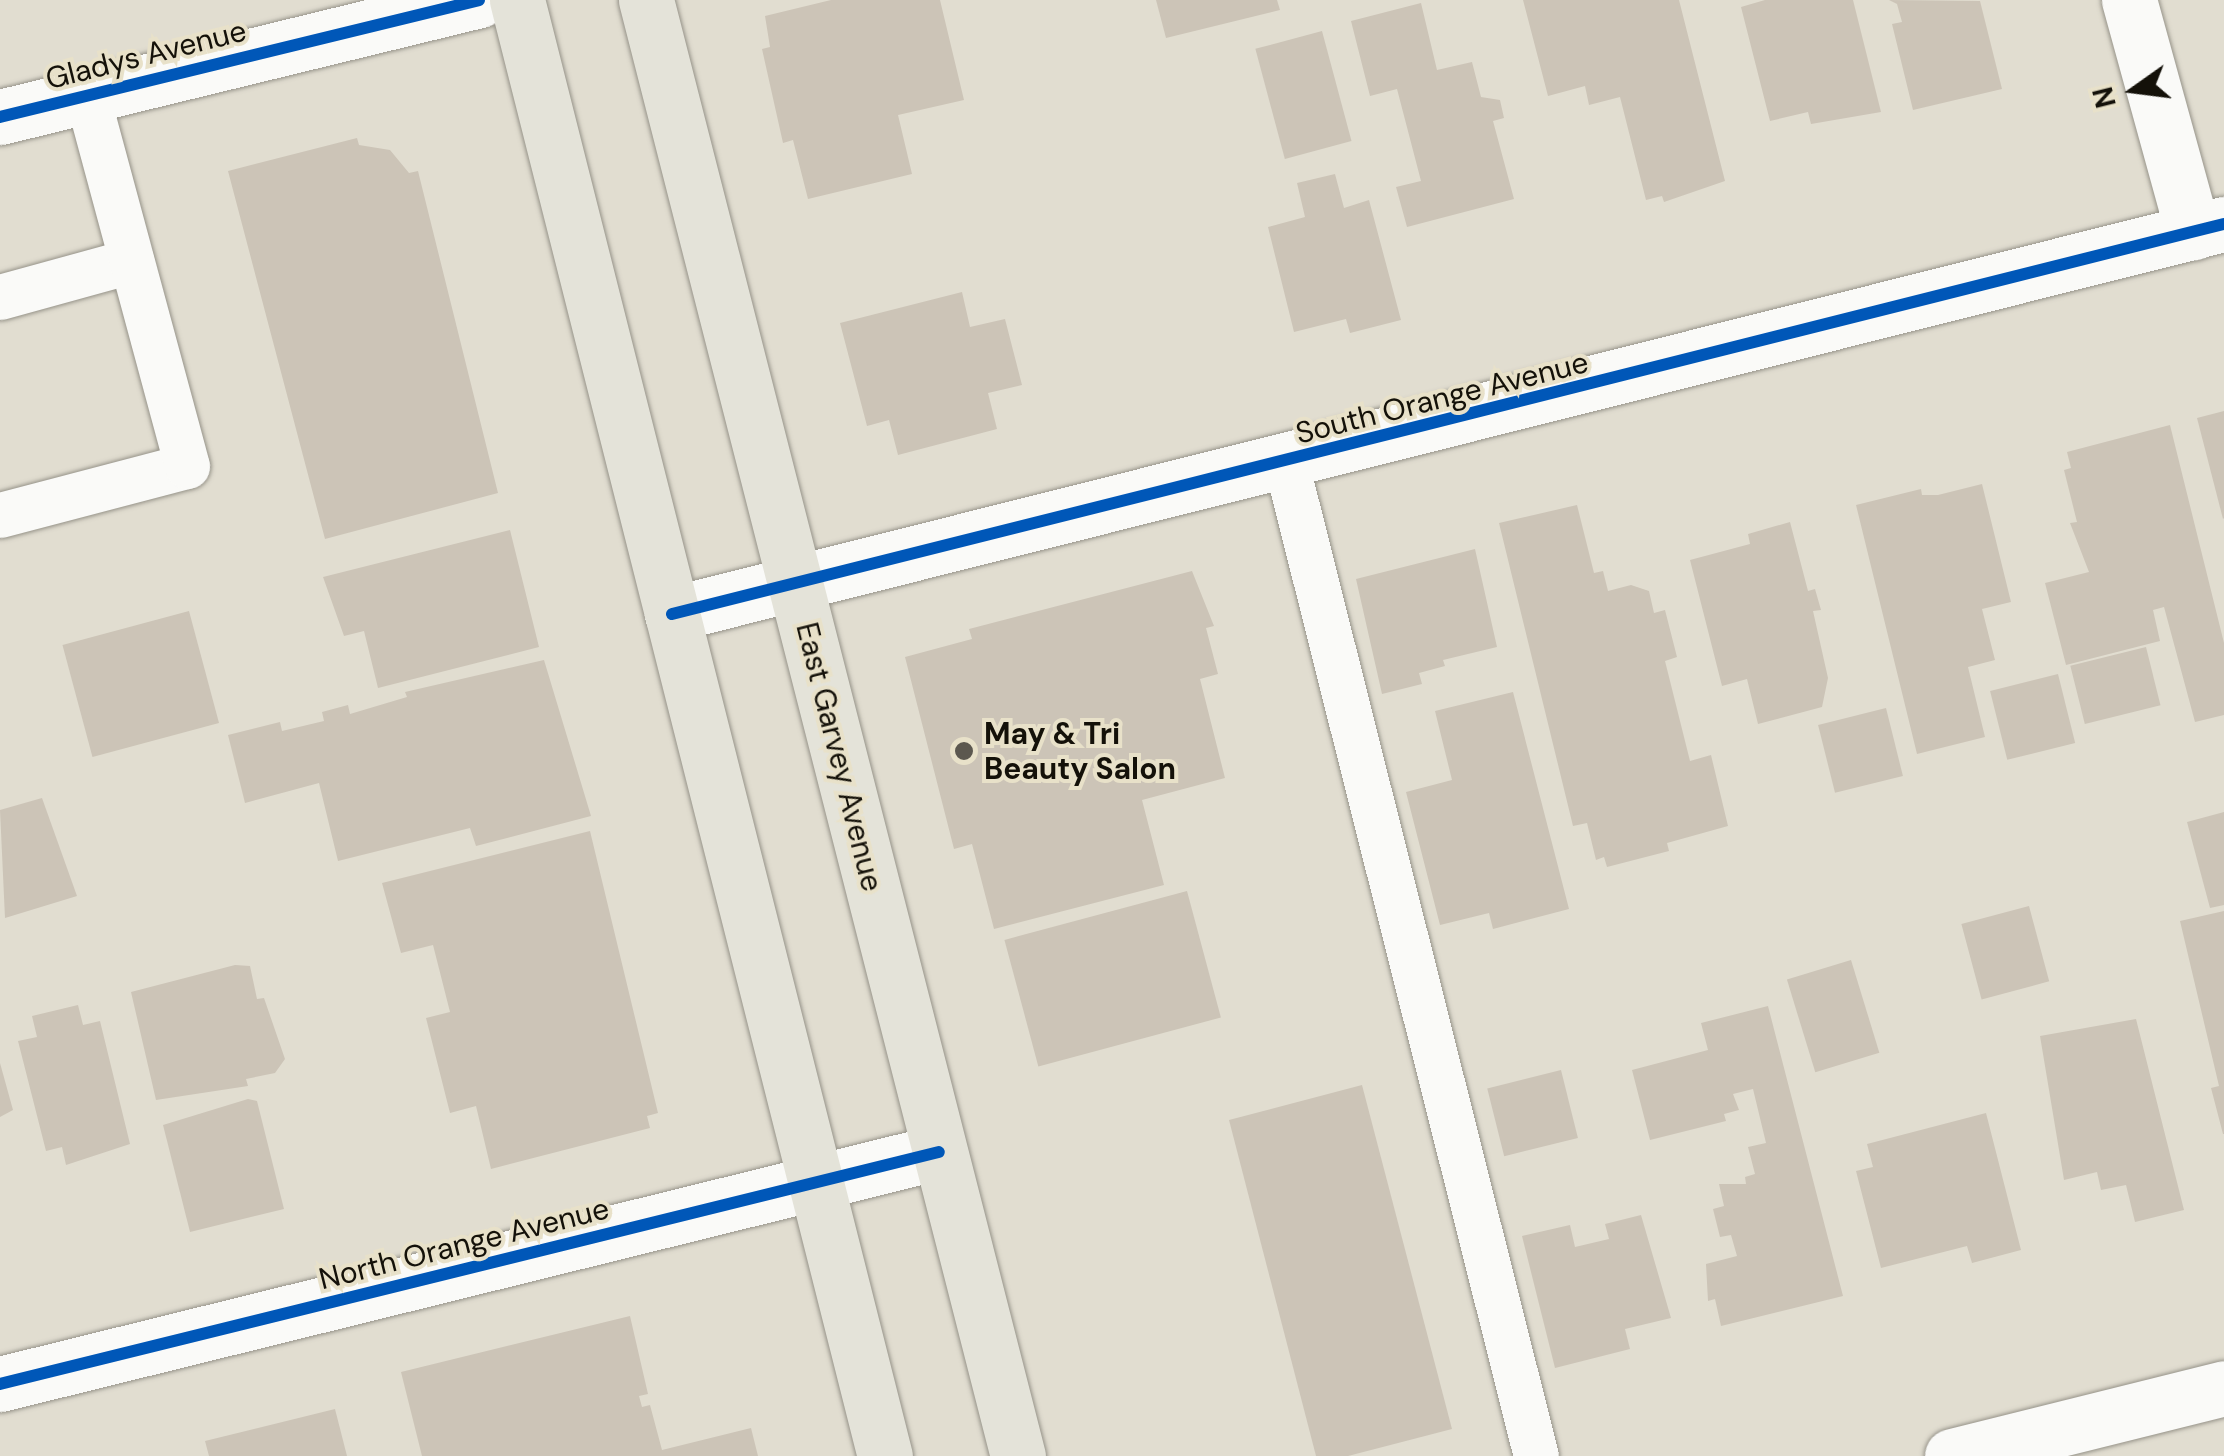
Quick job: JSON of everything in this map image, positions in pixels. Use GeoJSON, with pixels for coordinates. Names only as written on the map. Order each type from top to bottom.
{"type":"FeatureCollection","features":[{"type":"Feature","properties":{"kind":"main road"},"geometry":{"type":"LineString","coordinates":[[518,0],[885,1456]]}},
{"type":"Feature","properties":{"kind":"main road","name":"East Garvey Avenue"},"geometry":{"type":"LineString","coordinates":[[646,0],[1018,1456]]}},
{"type":"Feature","properties":{"kind":"street","name":"Gladys Avenue"},"geometry":{"type":"LineString","coordinates":[[0,117],[479,0]]}},
{"type":"Feature","properties":{"kind":"street"},"geometry":{"type":"LineString","coordinates":[[2129,0],[2208,228]]}},
{"type":"Feature","properties":{"kind":"street","name":"South Orange Avenue"},"geometry":{"type":"LineString","coordinates":[[672,614],[1286,463],[2208,228]]}},
{"type":"Feature","properties":{"kind":"street","name":"North Orange Avenue"},"geometry":{"type":"LineString","coordinates":[[0,1384],[939,1152]]}},
{"type":"Feature","properties":{"kind":"street"},"geometry":{"type":"LineString","coordinates":[[1952,1456],[2224,1388]]}},
{"type":"Feature","properties":{"kind":"lane"},"geometry":{"type":"LineString","coordinates":[[0,515],[187,466],[87,95]]}},
{"type":"Feature","properties":{"kind":"lane"},"geometry":{"type":"LineString","coordinates":[[0,297],[131,262]]}},
{"type":"Feature","properties":{"kind":"lane"},"geometry":{"type":"LineString","coordinates":[[1286,463],[1536,1456]]}},
{"type":"Feature","properties":{"kind":"building"},"geometry":{"type":"Polygon","coordinates":[[[831,0],[940,0],[964,100],[898,115],[912,174],[808,199],[793,140],[783,143],[762,49],[770,47],[765,16],[831,0]]]}},
{"type":"Feature","properties":{"kind":"building"},"geometry":{"type":"Polygon","coordinates":[[[1156,0],[1277,0],[1280,10],[1166,38],[1156,0]]]}},
{"type":"Feature","properties":{"kind":"building"},"geometry":{"type":"Polygon","coordinates":[[[1523,0],[1679,0],[1725,181],[1664,202],[1662,196],[1646,200],[1620,97],[1589,105],[1585,86],[1548,96],[1523,0]]]}},
{"type":"Feature","properties":{"kind":"building"},"geometry":{"type":"Polygon","coordinates":[[[1765,0],[1853,0],[1881,112],[1811,124],[1808,112],[1770,121],[1741,7],[1765,0]]]}},
{"type":"Feature","properties":{"kind":"building"},"geometry":{"type":"Polygon","coordinates":[[[1889,0],[1980,1],[2002,89],[1913,110],[1892,24],[1902,22],[1897,4],[1889,0]]]}},
{"type":"Feature","properties":{"kind":"building"},"geometry":{"type":"Polygon","coordinates":[[[1421,3],[1437,70],[1472,62],[1481,97],[1500,100],[1504,118],[1493,121],[1514,199],[1407,227],[1396,187],[1421,181],[1397,89],[1370,96],[1351,21],[1421,3]]]}},
{"type":"Feature","properties":{"kind":"building"},"geometry":{"type":"Polygon","coordinates":[[[1322,31],[1352,141],[1285,159],[1255,49],[1322,31]]]}},
{"type":"Feature","properties":{"kind":"building"},"geometry":{"type":"Polygon","coordinates":[[[357,138],[359,145],[390,150],[409,173],[418,171],[498,493],[325,539],[228,171],[357,138]]]}},
{"type":"Feature","properties":{"kind":"building"},"geometry":{"type":"Polygon","coordinates":[[[1335,174],[1344,208],[1369,200],[1401,320],[1350,333],[1346,319],[1294,332],[1268,227],[1305,217],[1297,183],[1335,174]]]}},
{"type":"Feature","properties":{"kind":"building"},"geometry":{"type":"Polygon","coordinates":[[[962,292],[970,327],[1005,319],[1022,385],[988,393],[997,429],[898,455],[889,420],[867,426],[840,323],[962,292]]]}},
{"type":"Feature","properties":{"kind":"building"},"geometry":{"type":"Polygon","coordinates":[[[2224,411],[2224,518],[2223,519],[2197,418],[2224,411]]]}},
{"type":"Feature","properties":{"kind":"building"},"geometry":{"type":"Polygon","coordinates":[[[2170,425],[2224,643],[2224,715],[2195,722],[2164,607],[2153,610],[2160,641],[2066,665],[2045,583],[2089,572],[2070,523],[2077,522],[2064,470],[2071,468],[2067,452],[2170,425]]]}},
{"type":"Feature","properties":{"kind":"building"},"geometry":{"type":"Polygon","coordinates":[[[1982,484],[2011,602],[1982,609],[1995,660],[1968,667],[1985,737],[1917,754],[1856,505],[1921,489],[1922,495],[1938,495],[1982,484]]]}},
{"type":"Feature","properties":{"kind":"building"},"geometry":{"type":"Polygon","coordinates":[[[1577,505],[1594,573],[1603,571],[1608,591],[1631,585],[1649,591],[1654,613],[1665,610],[1677,657],[1665,661],[1690,761],[1711,755],[1728,826],[1667,843],[1669,851],[1607,867],[1604,857],[1596,860],[1587,823],[1573,826],[1499,523],[1577,505]]]}},
{"type":"Feature","properties":{"kind":"building"},"geometry":{"type":"Polygon","coordinates":[[[1790,522],[1808,591],[1815,589],[1821,610],[1813,611],[1828,678],[1822,707],[1758,724],[1747,679],[1722,686],[1690,560],[1750,544],[1748,534],[1790,522]]]}},
{"type":"Feature","properties":{"kind":"building"},"geometry":{"type":"Polygon","coordinates":[[[510,530],[539,647],[378,688],[364,631],[344,636],[323,577],[510,530]]]}},
{"type":"Feature","properties":{"kind":"building"},"geometry":{"type":"Polygon","coordinates":[[[1475,549],[1497,647],[1443,660],[1445,666],[1419,673],[1422,684],[1382,694],[1356,579],[1475,549]]]}},
{"type":"Feature","properties":{"kind":"building"},"geometry":{"type":"Polygon","coordinates":[[[1192,571],[1214,626],[1206,628],[1218,674],[1200,679],[1225,778],[1142,800],[1164,885],[994,929],[972,844],[954,849],[905,657],[972,639],[969,629],[1192,571]]]}},
{"type":"Feature","properties":{"kind":"building"},"geometry":{"type":"Polygon","coordinates":[[[189,611],[219,723],[92,757],[62,645],[189,611]]]}},
{"type":"Feature","properties":{"kind":"building"},"geometry":{"type":"Polygon","coordinates":[[[2146,647],[2161,705],[2085,724],[2070,666],[2146,647]]]}},
{"type":"Feature","properties":{"kind":"building"},"geometry":{"type":"Polygon","coordinates":[[[544,660],[591,816],[476,846],[470,828],[338,861],[319,783],[245,803],[228,735],[280,722],[282,731],[324,721],[322,712],[348,705],[350,714],[407,697],[405,692],[544,660]]]}},
{"type":"Feature","properties":{"kind":"building"},"geometry":{"type":"Polygon","coordinates":[[[2058,674],[2075,743],[2007,760],[1990,691],[2058,674]]]}},
{"type":"Feature","properties":{"kind":"building"},"geometry":{"type":"Polygon","coordinates":[[[1513,692],[1569,909],[1493,929],[1489,913],[1440,925],[1406,792],[1452,780],[1435,711],[1513,692]]]}},
{"type":"Feature","properties":{"kind":"building"},"geometry":{"type":"Polygon","coordinates":[[[1886,708],[1903,776],[1835,793],[1818,725],[1886,708]]]}},
{"type":"Feature","properties":{"kind":"building"},"geometry":{"type":"Polygon","coordinates":[[[42,798],[77,896],[5,918],[0,810],[42,798]]]}},
{"type":"Feature","properties":{"kind":"building"},"geometry":{"type":"Polygon","coordinates":[[[2224,812],[2224,905],[2210,908],[2187,822],[2224,812]]]}},
{"type":"Feature","properties":{"kind":"building"},"geometry":{"type":"Polygon","coordinates":[[[590,831],[658,1113],[647,1116],[650,1128],[491,1169],[476,1106],[450,1113],[426,1018],[450,1012],[433,945],[401,953],[382,883],[590,831]]]}},
{"type":"Feature","properties":{"kind":"building"},"geometry":{"type":"Polygon","coordinates":[[[1187,891],[1221,1018],[1038,1066],[1004,940],[1187,891]]]}},
{"type":"Feature","properties":{"kind":"building"},"geometry":{"type":"Polygon","coordinates":[[[2029,906],[2049,981],[1982,999],[1961,924],[2029,906]]]}},
{"type":"Feature","properties":{"kind":"building"},"geometry":{"type":"Polygon","coordinates":[[[2224,911],[2223,1134],[2211,1088],[2219,1086],[2180,921],[2224,911]]]}},
{"type":"Feature","properties":{"kind":"building"},"geometry":{"type":"Polygon","coordinates":[[[1851,960],[1879,1053],[1815,1072],[1787,980],[1851,960]]]}},
{"type":"Feature","properties":{"kind":"building"},"geometry":{"type":"Polygon","coordinates":[[[235,965],[250,966],[257,999],[264,998],[285,1059],[275,1073],[246,1079],[248,1086],[156,1100],[131,992],[235,965]]]}},
{"type":"Feature","properties":{"kind":"building"},"geometry":{"type":"Polygon","coordinates":[[[78,1005],[83,1025],[100,1021],[130,1144],[66,1165],[62,1147],[46,1151],[18,1041],[37,1037],[32,1016],[78,1005]]]}},
{"type":"Feature","properties":{"kind":"building"},"geometry":{"type":"Polygon","coordinates":[[[1768,1006],[1843,1296],[1721,1326],[1715,1299],[1708,1301],[1706,1264],[1737,1256],[1731,1235],[1720,1237],[1713,1209],[1724,1206],[1719,1184],[1746,1184],[1745,1177],[1755,1174],[1748,1147],[1766,1143],[1753,1089],[1733,1094],[1739,1110],[1724,1114],[1726,1121],[1650,1140],[1632,1070],[1708,1050],[1701,1023],[1768,1006]]]}},
{"type":"Feature","properties":{"kind":"building"},"geometry":{"type":"Polygon","coordinates":[[[2136,1019],[2184,1210],[2135,1222],[2126,1185],[2101,1190],[2097,1172],[2064,1180],[2040,1036],[2136,1019]]]}},
{"type":"Feature","properties":{"kind":"building"},"geometry":{"type":"Polygon","coordinates":[[[0,1063],[13,1110],[0,1117],[0,1063]]]}},
{"type":"Feature","properties":{"kind":"building"},"geometry":{"type":"Polygon","coordinates":[[[1561,1070],[1578,1138],[1504,1156],[1487,1088],[1561,1070]]]}},
{"type":"Feature","properties":{"kind":"building"},"geometry":{"type":"Polygon","coordinates":[[[1362,1085],[1452,1429],[1348,1456],[1316,1456],[1229,1120],[1362,1085]]]}},
{"type":"Feature","properties":{"kind":"building"},"geometry":{"type":"Polygon","coordinates":[[[248,1099],[257,1101],[284,1209],[190,1232],[163,1125],[248,1099]]]}},
{"type":"Feature","properties":{"kind":"building"},"geometry":{"type":"Polygon","coordinates":[[[1986,1113],[2021,1250],[1972,1263],[1967,1246],[1881,1268],[1856,1171],[1873,1167],[1867,1144],[1986,1113]]]}},
{"type":"Feature","properties":{"kind":"building"},"geometry":{"type":"Polygon","coordinates":[[[1641,1215],[1671,1318],[1625,1329],[1630,1349],[1555,1368],[1522,1236],[1570,1225],[1575,1247],[1609,1239],[1605,1224],[1641,1215]]]}},
{"type":"Feature","properties":{"kind":"building"},"geometry":{"type":"Polygon","coordinates":[[[630,1316],[648,1394],[639,1396],[642,1407],[650,1405],[662,1450],[751,1428],[758,1456],[422,1456],[401,1372],[630,1316]]]}},
{"type":"Feature","properties":{"kind":"building"},"geometry":{"type":"Polygon","coordinates":[[[335,1409],[347,1456],[209,1456],[205,1441],[335,1409]]]}},
{"type":"Feature","properties":{"kind":"cycle path"},"geometry":{"type":"LineString","coordinates":[[0,117],[479,0]]}},
{"type":"Feature","properties":{"kind":"cycle path"},"geometry":{"type":"LineString","coordinates":[[672,614],[2224,224]]}},
{"type":"Feature","properties":{"kind":"cycle path"},"geometry":{"type":"LineString","coordinates":[[0,1384],[939,1152]]}},
{"type":"Feature","properties":{"kind":"place","name":"May & Tri Beauty Salon"},"geometry":{"type":"Point","coordinates":[964,751]}}]}
